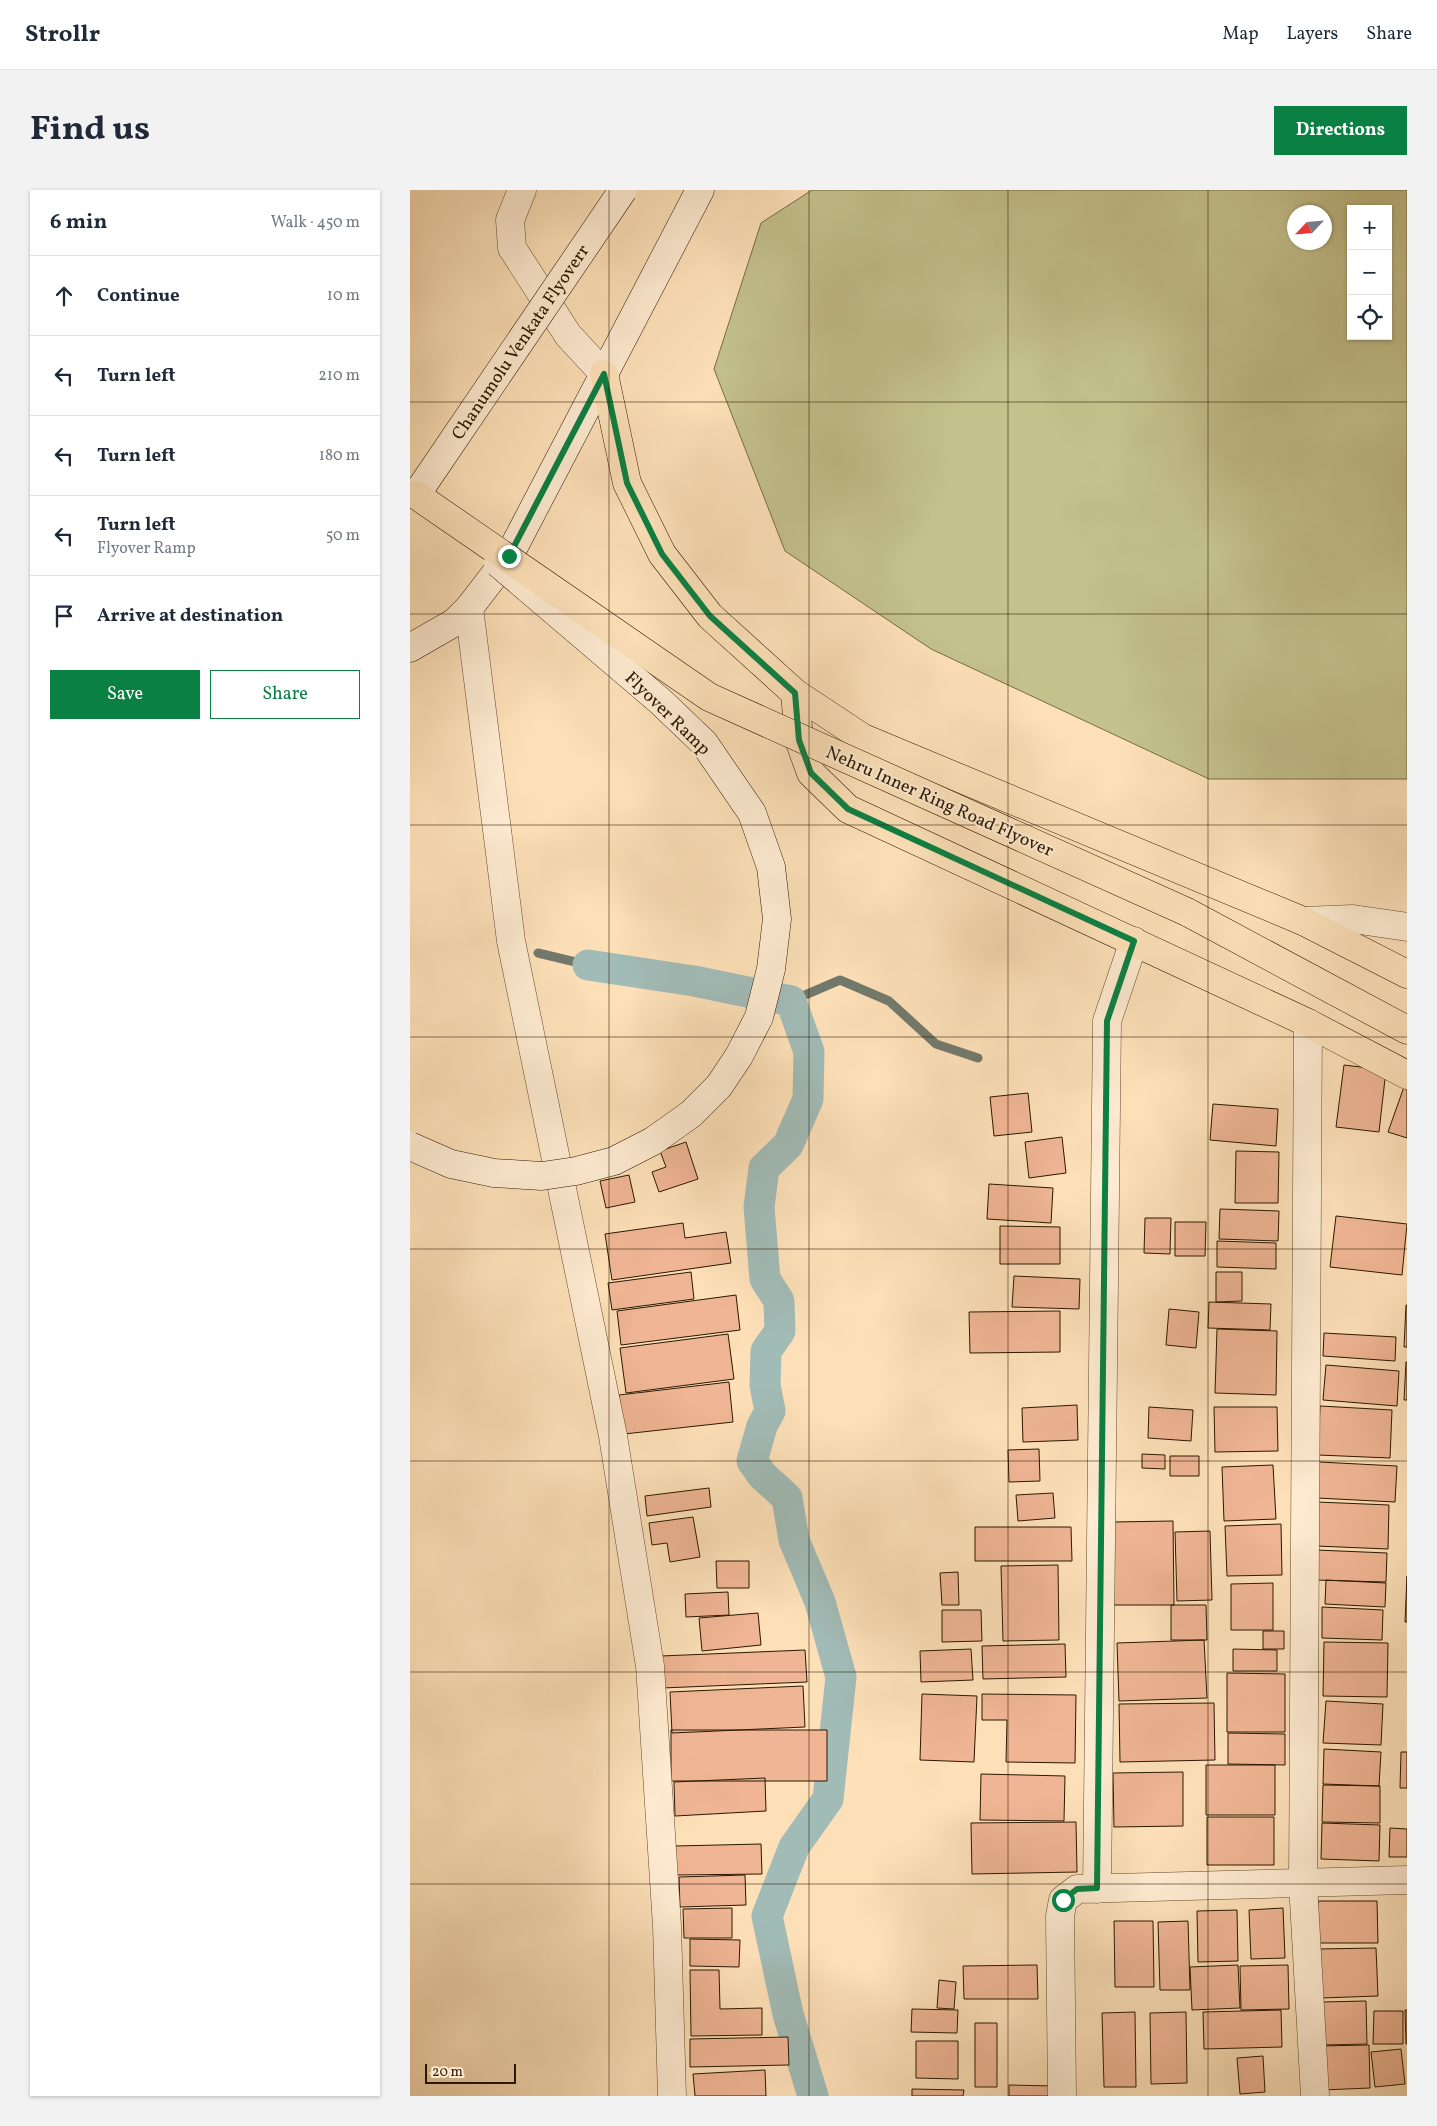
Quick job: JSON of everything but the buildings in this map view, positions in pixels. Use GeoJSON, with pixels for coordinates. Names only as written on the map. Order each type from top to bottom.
{"type":"FeatureCollection","features":[{"type":"Feature","properties":{"kind":"main road"},"geometry":{"type":"LineString","coordinates":[[604,374],[627,483],[662,554],[710,616],[795,693],[863,738],[1303,921],[1407,974]]}},
{"type":"Feature","properties":{"kind":"main road","name":"Nehru Inner Ring Road Flyover"},"geometry":{"type":"LineString","coordinates":[[419,497],[710,697],[1187,912],[1407,1030]]}},
{"type":"Feature","properties":{"kind":"main road"},"geometry":{"type":"LineString","coordinates":[[795,693],[799,740],[811,773],[848,809],[1308,1023],[1407,1075]]}},
{"type":"Feature","properties":{"kind":"street"},"geometry":{"type":"LineString","coordinates":[[522,190],[510,220],[512,248],[568,335],[604,374]]}},
{"type":"Feature","properties":{"kind":"street","name":"Chanumolu Venkata Flyoverr"},"geometry":{"type":"LineString","coordinates":[[419,497],[623,190]]}},
{"type":"Feature","properties":{"kind":"street"},"geometry":{"type":"LineString","coordinates":[[410,648],[455,622],[469,608],[509,556],[700,190]]}},
{"type":"Feature","properties":{"kind":"street","name":"Flyover Ramp"},"geometry":{"type":"LineString","coordinates":[[410,1146],[451,1164],[494,1173],[542,1176],[576,1171],[614,1161],[653,1141],[691,1114],[719,1086],[739,1056],[759,1017],[771,969],[777,919],[771,867],[752,813],[704,743],[660,701],[419,497]]}},
{"type":"Feature","properties":{"kind":"street"},"geometry":{"type":"LineString","coordinates":[[469,608],[511,940],[613,1436],[650,1666],[667,1926],[672,2096]]}},
{"type":"Feature","properties":{"kind":"street"},"geometry":{"type":"LineString","coordinates":[[1303,921],[1353,919],[1407,928]]}},
{"type":"Feature","properties":{"kind":"street"},"geometry":{"type":"LineString","coordinates":[[1097,1888],[1107,1021],[1134,941]]}},
{"type":"Feature","properties":{"kind":"street"},"geometry":{"type":"LineString","coordinates":[[1308,1023],[1303,1883],[1314,2096]]}},
{"type":"Feature","properties":{"kind":"street"},"geometry":{"type":"LineString","coordinates":[[1062,2096],[1060,1916],[1063,1900],[1077,1889],[1407,1880]]}},
{"type":"Feature","properties":{"kind":"shaded area"},"geometry":{"type":"Polygon","coordinates":[[[812,190],[1407,190],[1407,779],[1209,779],[931,649],[785,551],[714,369],[761,223],[812,190]]]}},
{"type":"Feature","properties":{"kind":"waterway"},"geometry":{"type":"LineString","coordinates":[[538,953],[588,965]]}},
{"type":"Feature","properties":{"kind":"waterway"},"geometry":{"type":"LineString","coordinates":[[588,965],[694,981],[791,1001],[809,1052],[808,1099],[788,1145],[764,1168],[759,1207],[765,1279],[779,1301],[780,1331],[766,1351],[765,1385],[770,1411],[762,1426],[752,1461],[762,1475],[787,1498],[794,1540],[820,1602],[841,1677],[828,1799],[794,1847],[767,1916],[788,2014],[813,2096]]}},
{"type":"Feature","properties":{"kind":"waterway"},"geometry":{"type":"LineString","coordinates":[[791,1001],[840,980],[889,1001],[936,1044],[978,1058]]}},
{"type":"Feature","properties":{"kind":"route"},"geometry":{"type":"LineString","coordinates":[[509,556],[604,374],[627,483],[662,554],[710,616],[795,693],[799,740],[811,773],[848,809],[1134,941],[1107,1021],[1097,1888],[1077,1889],[1063,1900]]}}]}
